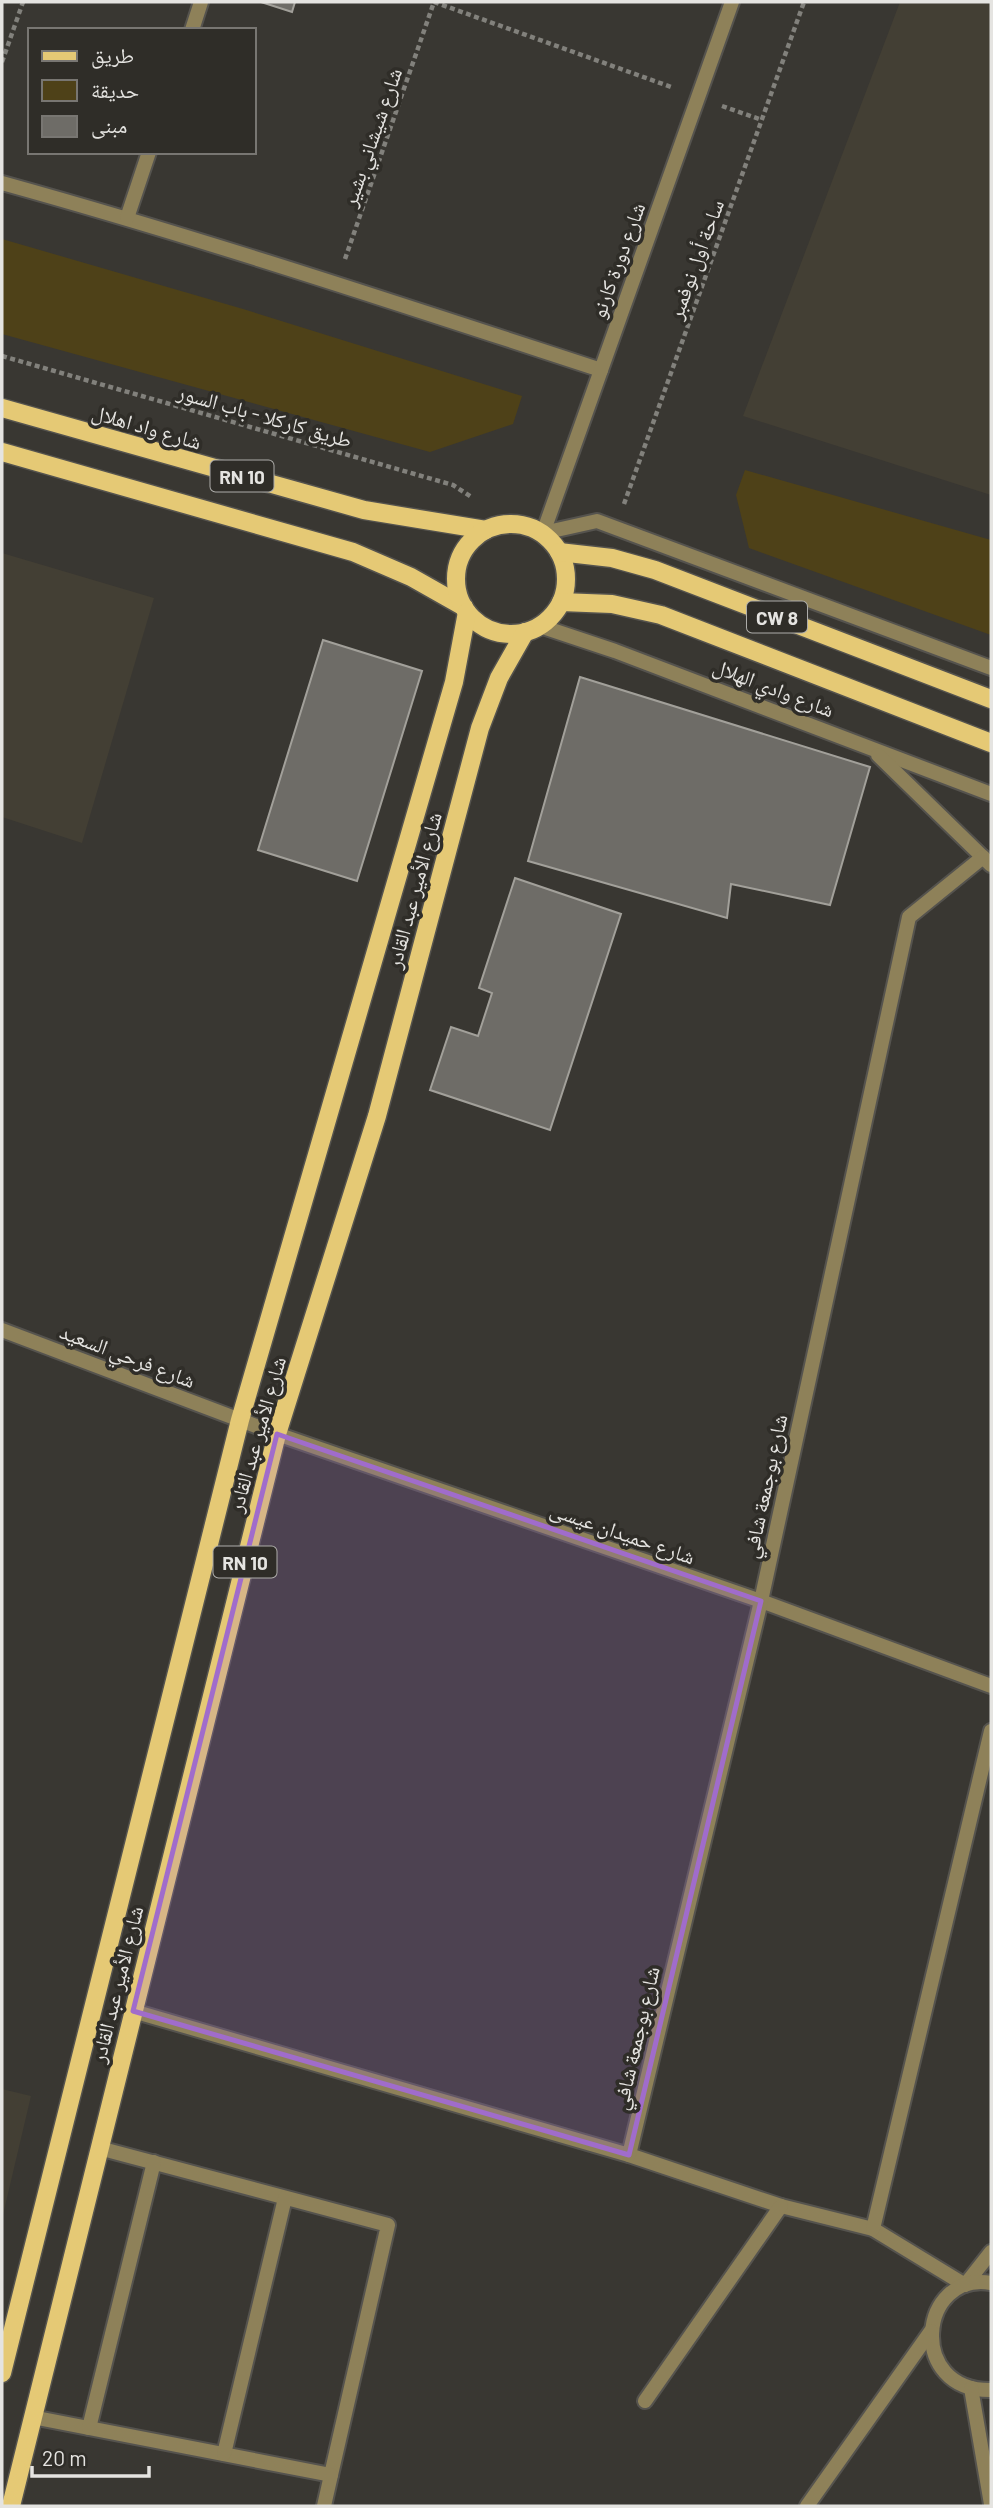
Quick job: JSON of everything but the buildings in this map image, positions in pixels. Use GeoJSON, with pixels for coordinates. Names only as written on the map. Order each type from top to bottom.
{"type":"FeatureCollection","features":[{"type":"Feature","properties":{"kind":"main road","name":"شارع واد اهلال"},"geometry":{"type":"LineString","coordinates":[[2,408],[364,510],[486,530]]}},
{"type":"Feature","properties":{"kind":"main road","name":"RN 10"},"geometry":{"type":"LineString","coordinates":[[2,452],[353,552],[411,577],[466,610]]}},
{"type":"Feature","properties":{"kind":"main road"},"geometry":{"type":"LineString","coordinates":[[512,523],[543,533],[559,552],[565,569],[566,586],[561,603],[552,616],[532,629],[509,634],[493,631],[479,624],[466,610],[457,590],[456,573],[461,555],[471,541],[486,530],[512,523]]}},
{"type":"Feature","properties":{"kind":"main road","name":"CW 8"},"geometry":{"type":"LineString","coordinates":[[559,552],[612,558],[645,566],[991,699]]}},
{"type":"Feature","properties":{"kind":"main road","name":"شارع وادي الهلال"},"geometry":{"type":"LineString","coordinates":[[561,603],[612,604],[661,615],[991,743]]}},
{"type":"Feature","properties":{"kind":"main road","name":"شارع الأمير عبد القادر"},"geometry":{"type":"LineString","coordinates":[[2,2373],[240,1420],[454,682],[466,610]]}},
{"type":"Feature","properties":{"kind":"main road","name":"شارع الأمير عبد القادر"},"geometry":{"type":"LineString","coordinates":[[11,2506],[277,1434],[377,1116],[480,728],[499,678],[532,629]]}},
{"type":"Feature","properties":{"kind":"street"},"geometry":{"type":"LineString","coordinates":[[192,28],[201,2]]}},
{"type":"Feature","properties":{"kind":"street","name":"شارع دورة كارنو"},"geometry":{"type":"LineString","coordinates":[[543,533],[732,2]]}},
{"type":"Feature","properties":{"kind":"street"},"geometry":{"type":"LineString","coordinates":[[127,218],[148,154]]}},
{"type":"Feature","properties":{"kind":"street"},"geometry":{"type":"LineString","coordinates":[[2,183],[127,218],[336,283],[601,370]]}},
{"type":"Feature","properties":{"kind":"street"},"geometry":{"type":"LineString","coordinates":[[543,533],[597,521],[991,668]]}},
{"type":"Feature","properties":{"kind":"street","name":"شارع وادي الهلال"},"geometry":{"type":"LineString","coordinates":[[532,629],[615,651],[991,794]]}},
{"type":"Feature","properties":{"kind":"street"},"geometry":{"type":"LineString","coordinates":[[872,749],[987,861]]}},
{"type":"Feature","properties":{"kind":"street","name":"شارع بوجمعة شافي"},"geometry":{"type":"LineString","coordinates":[[629,2155],[761,1601],[909,917],[987,861]]}},
{"type":"Feature","properties":{"kind":"street","name":"شارع فرحي السعيد"},"geometry":{"type":"LineString","coordinates":[[2,1330],[240,1420]]}},
{"type":"Feature","properties":{"kind":"street","name":"شارع حميدان عيسى"},"geometry":{"type":"LineString","coordinates":[[240,1420],[761,1601],[991,1686]]}},
{"type":"Feature","properties":{"kind":"street"},"geometry":{"type":"LineString","coordinates":[[873,2229],[991,1731]]}},
{"type":"Feature","properties":{"kind":"street"},"geometry":{"type":"LineString","coordinates":[[133,2011],[629,2155],[781,2206],[873,2229],[965,2285],[991,2283]]}},
{"type":"Feature","properties":{"kind":"street"},"geometry":{"type":"LineString","coordinates":[[99,2148],[388,2225],[324,2506]]}},
{"type":"Feature","properties":{"kind":"street"},"geometry":{"type":"LineString","coordinates":[[89,2428],[153,2162]]}},
{"type":"Feature","properties":{"kind":"street"},"geometry":{"type":"LineString","coordinates":[[224,2454],[285,2198]]}},
{"type":"Feature","properties":{"kind":"street"},"geometry":{"type":"LineString","coordinates":[[645,2400],[781,2206]]}},
{"type":"Feature","properties":{"kind":"street"},"geometry":{"type":"LineString","coordinates":[[991,2252],[965,2285],[942,2303],[931,2331],[932,2346],[945,2373],[971,2388],[991,2390]]}},
{"type":"Feature","properties":{"kind":"street"},"geometry":{"type":"LineString","coordinates":[[807,2506],[931,2331]]}},
{"type":"Feature","properties":{"kind":"street"},"geometry":{"type":"LineString","coordinates":[[971,2388],[991,2504]]}},
{"type":"Feature","properties":{"kind":"street"},"geometry":{"type":"LineString","coordinates":[[32,2417],[331,2475]]}},
{"type":"Feature","properties":{"kind":"path"},"geometry":{"type":"LineString","coordinates":[[2,62],[23,2]]}},
{"type":"Feature","properties":{"kind":"path"},"geometry":{"type":"LineString","coordinates":[[434,2],[762,120]]}},
{"type":"Feature","properties":{"kind":"path","name":"شارع شيشاني بشير"},"geometry":{"type":"LineString","coordinates":[[336,283],[434,2]]}},
{"type":"Feature","properties":{"kind":"path","name":"ساحة أول نوفمبر"},"geometry":{"type":"LineString","coordinates":[[615,528],[804,2]]}},
{"type":"Feature","properties":{"kind":"path","name":"طريق كاركلا - باب السور"},"geometry":{"type":"LineString","coordinates":[[2,356],[453,485],[512,523]]}},
{"type":"Feature","properties":{"kind":"highlighted area"},"geometry":{"type":"Polygon","coordinates":[[[277,1434],[761,1601],[629,2155],[133,2011],[277,1434]]]}},
{"type":"Feature","properties":{"kind":"shaded area"},"geometry":{"type":"Polygon","coordinates":[[[900,2],[991,2],[991,495],[743,416],[900,2]]]}},
{"type":"Feature","properties":{"kind":"shaded area"},"geometry":{"type":"Polygon","coordinates":[[[2,553],[154,598],[82,843],[2,817],[2,553]]]}},
{"type":"Feature","properties":{"kind":"shaded area"},"geometry":{"type":"Polygon","coordinates":[[[2,2089],[31,2096],[2,2219],[2,2089]]]}},
{"type":"Feature","properties":{"kind":"green space"},"geometry":{"type":"Polygon","coordinates":[[[2,239],[243,309],[522,396],[513,424],[430,452],[2,334],[2,239]]]}},
{"type":"Feature","properties":{"kind":"green space"},"geometry":{"type":"Polygon","coordinates":[[[745,470],[991,540],[991,635],[749,548],[736,495],[745,470]]]}}]}
